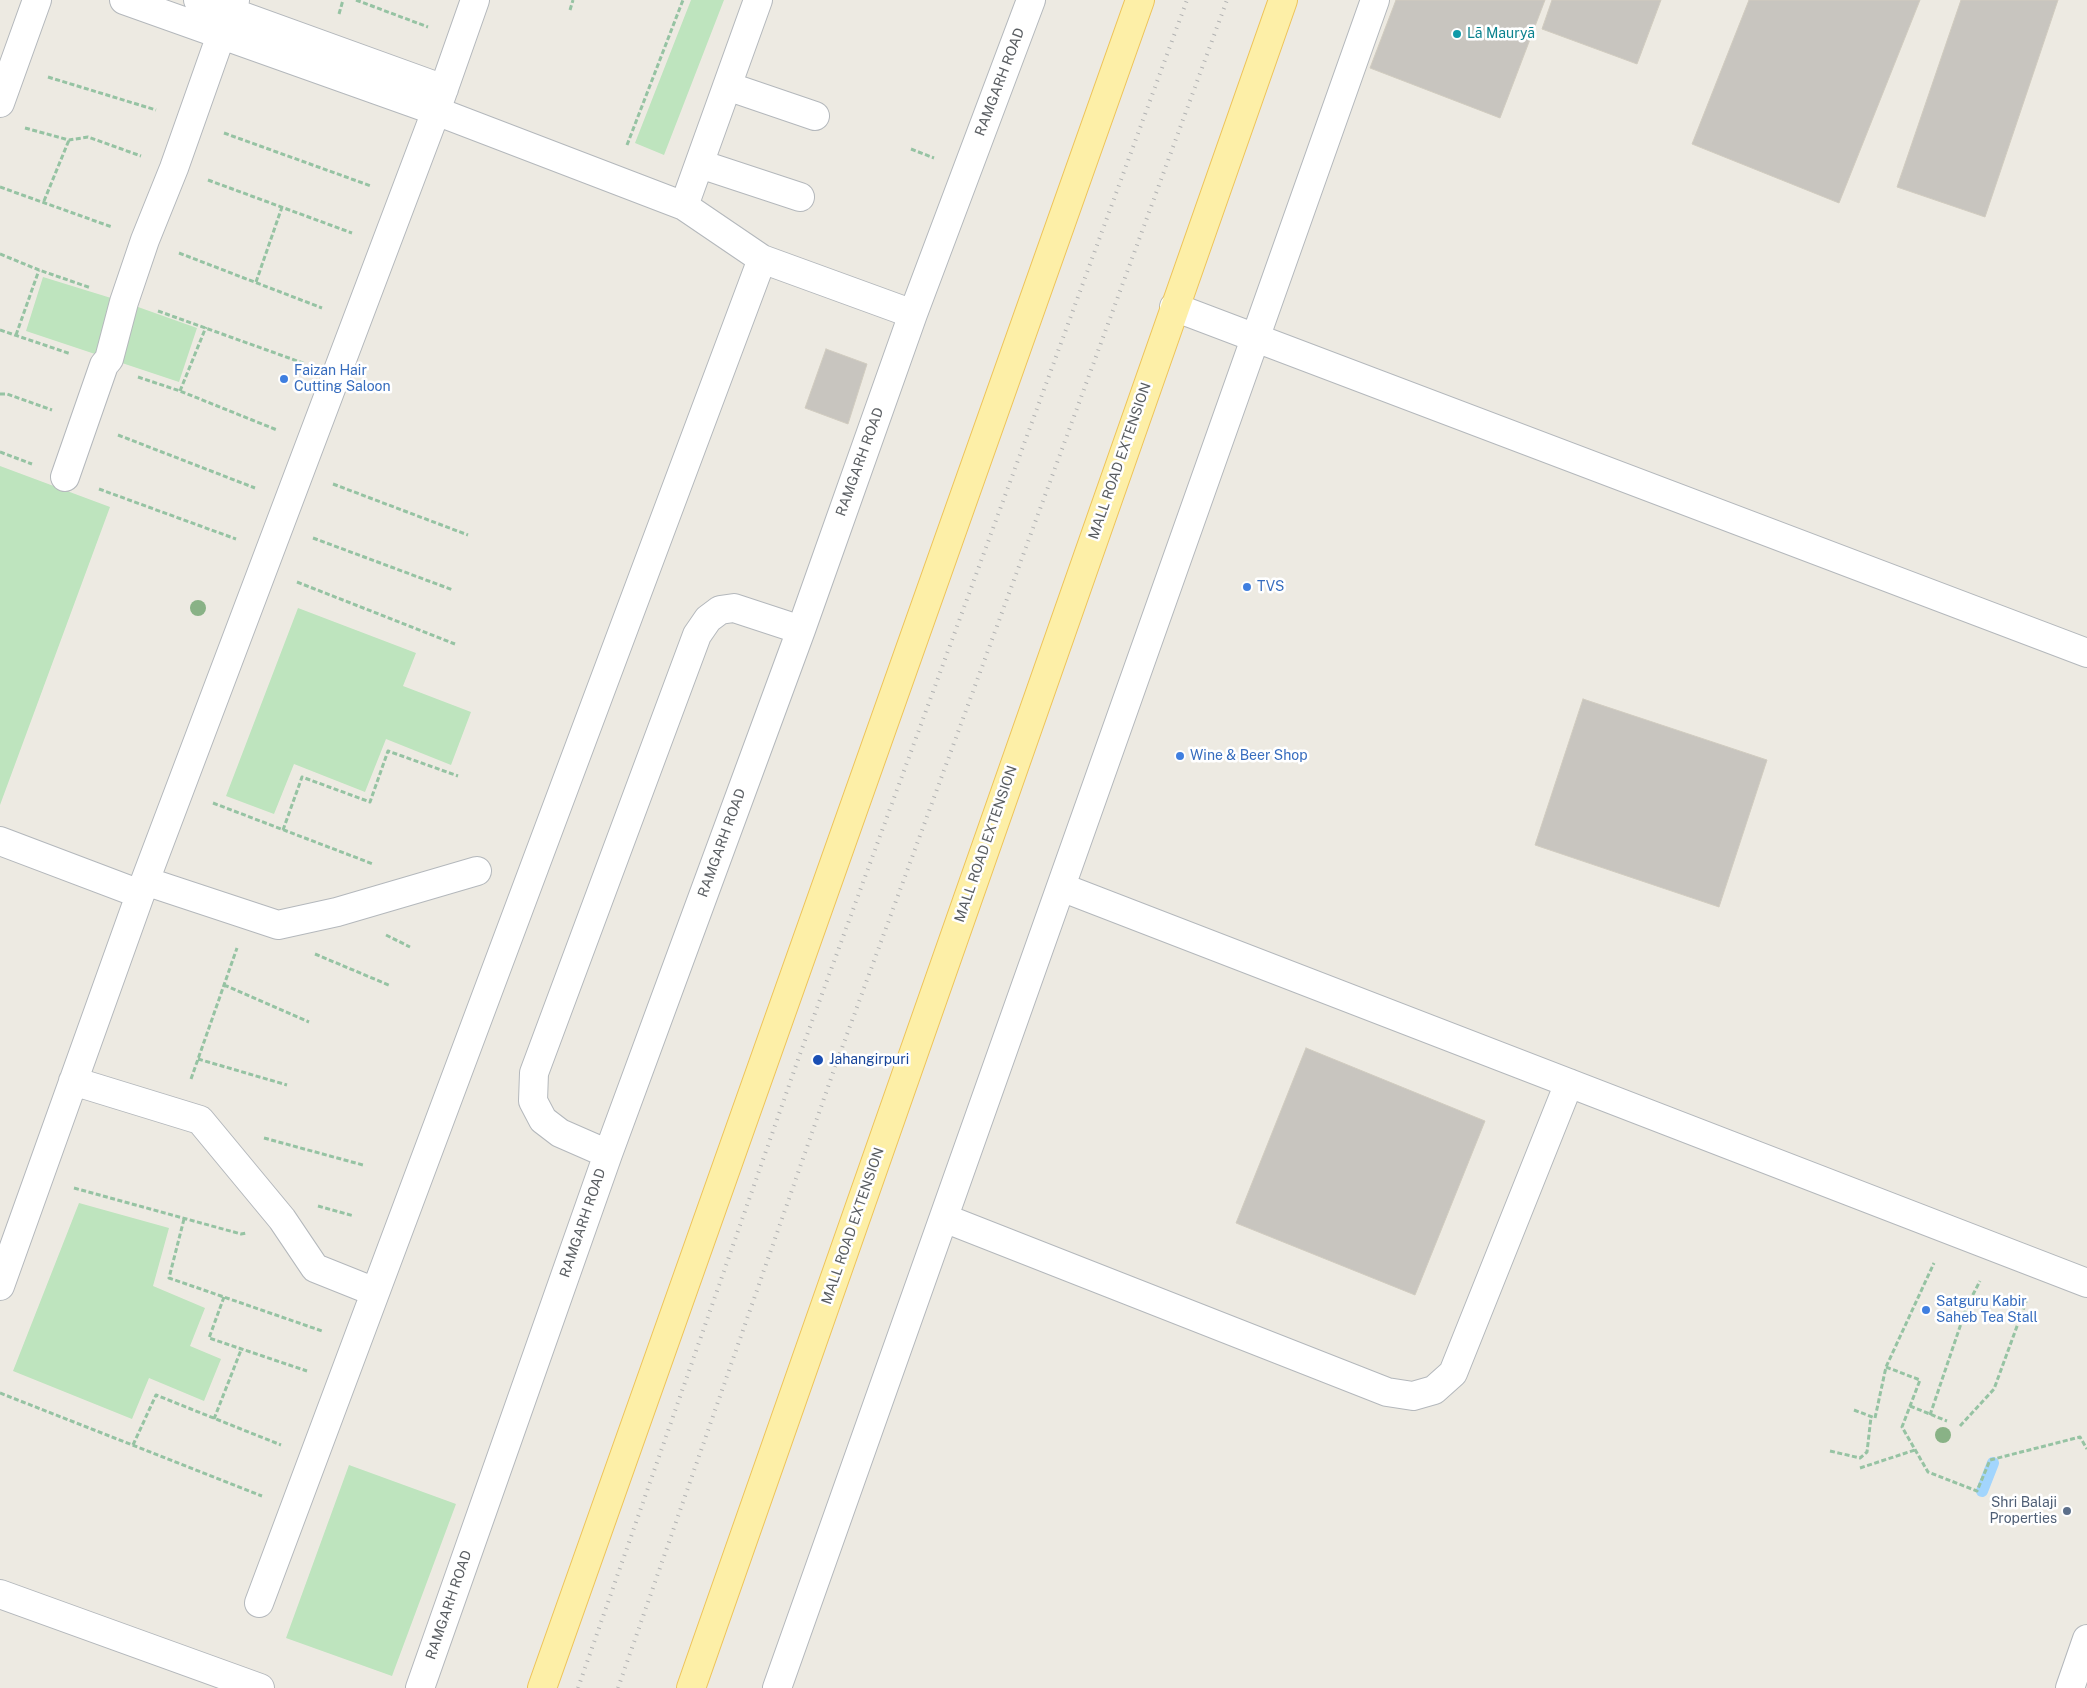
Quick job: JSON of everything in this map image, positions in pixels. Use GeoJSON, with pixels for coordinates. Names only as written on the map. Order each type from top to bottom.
{"type":"FeatureCollection","features":[{"type":"Feature","properties":{"kind":"main road"},"geometry":{"type":"LineString","coordinates":[[542,1688],[1140,0]]}},
{"type":"Feature","properties":{"kind":"main road","name":"MALL ROAD EXTENSION"},"geometry":{"type":"LineString","coordinates":[[691,1688],[1283,0]]}},
{"type":"Feature","properties":{"kind":"street"},"geometry":{"type":"LineString","coordinates":[[0,103],[37,0]]}},
{"type":"Feature","properties":{"kind":"street"},"geometry":{"type":"LineString","coordinates":[[124,0],[229,15]]}},
{"type":"Feature","properties":{"kind":"street"},"geometry":{"type":"LineString","coordinates":[[198,0],[229,15],[440,100],[614,179],[684,206],[762,259],[913,314]]}},
{"type":"Feature","properties":{"kind":"street"},"geometry":{"type":"LineString","coordinates":[[0,1286],[143,888],[440,100],[475,0]]}},
{"type":"Feature","properties":{"kind":"street"},"geometry":{"type":"LineString","coordinates":[[684,206],[758,0]]}},
{"type":"Feature","properties":{"kind":"street","name":"RAMGARH ROAD"},"geometry":{"type":"LineString","coordinates":[[420,1688],[608,1154],[801,630],[913,314],[1031,0]]}},
{"type":"Feature","properties":{"kind":"street"},"geometry":{"type":"LineString","coordinates":[[777,1688],[1376,0]]}},
{"type":"Feature","properties":{"kind":"street"},"geometry":{"type":"LineString","coordinates":[[65,477],[104,366],[109,359],[125,299],[229,15]]}},
{"type":"Feature","properties":{"kind":"street"},"geometry":{"type":"LineString","coordinates":[[727,86],[815,116]]}},
{"type":"Feature","properties":{"kind":"street"},"geometry":{"type":"LineString","coordinates":[[700,164],[800,197]]}},
{"type":"Feature","properties":{"kind":"street"},"geometry":{"type":"LineString","coordinates":[[259,1603],[355,1342],[762,259]]}},
{"type":"Feature","properties":{"kind":"street"},"geometry":{"type":"LineString","coordinates":[[1174,307],[2087,653]]}},
{"type":"Feature","properties":{"kind":"street"},"geometry":{"type":"LineString","coordinates":[[608,1154],[560,1133],[544,1120],[533,1101],[534,1073],[537,1064],[698,635],[708,619],[720,610],[734,608],[801,630]]}},
{"type":"Feature","properties":{"kind":"street"},"geometry":{"type":"LineString","coordinates":[[0,841],[143,888],[249,915],[278,925],[337,912],[477,870]]}},
{"type":"Feature","properties":{"kind":"street"},"geometry":{"type":"LineString","coordinates":[[1061,887],[2087,1283]]}},
{"type":"Feature","properties":{"kind":"street"},"geometry":{"type":"LineString","coordinates":[[73,1081],[200,1120],[282,1219],[315,1268],[375,1292]]}},
{"type":"Feature","properties":{"kind":"street"},"geometry":{"type":"LineString","coordinates":[[944,1218],[1387,1392],[1413,1396],[1434,1390],[1452,1373],[1569,1083]]}},
{"type":"Feature","properties":{"kind":"street"},"geometry":{"type":"LineString","coordinates":[[0,1594],[260,1688]]}},
{"type":"Feature","properties":{"kind":"street"},"geometry":{"type":"LineString","coordinates":[[2070,1688],[2087,1639]]}},
{"type":"Feature","properties":{"kind":"path"},"geometry":{"type":"LineString","coordinates":[[356,0],[461,39]]}},
{"type":"Feature","properties":{"kind":"path"},"geometry":{"type":"LineString","coordinates":[[570,10],[574,0]]}},
{"type":"Feature","properties":{"kind":"path"},"geometry":{"type":"LineString","coordinates":[[614,179],[683,0]]}},
{"type":"Feature","properties":{"kind":"path"},"geometry":{"type":"LineString","coordinates":[[44,201],[69,140]]}},
{"type":"Feature","properties":{"kind":"path"},"geometry":{"type":"LineString","coordinates":[[256,282],[282,208]]}},
{"type":"Feature","properties":{"kind":"path"},"geometry":{"type":"LineString","coordinates":[[0,254],[39,270],[206,327],[336,376]]}},
{"type":"Feature","properties":{"kind":"path"},"geometry":{"type":"LineString","coordinates":[[16,335],[39,270]]}},
{"type":"Feature","properties":{"kind":"path"},"geometry":{"type":"LineString","coordinates":[[180,391],[206,327]]}},
{"type":"Feature","properties":{"kind":"path"},"geometry":{"type":"LineString","coordinates":[[0,330],[180,391],[310,443]]}},
{"type":"Feature","properties":{"kind":"path"},"geometry":{"type":"LineString","coordinates":[[0,394],[7,394],[84,422],[289,501]]}},
{"type":"Feature","properties":{"kind":"path"},"geometry":{"type":"LineString","coordinates":[[0,452],[267,560],[455,644]]}},
{"type":"Feature","properties":{"kind":"path"},"geometry":{"type":"LineString","coordinates":[[300,472],[468,535]]}},
{"type":"Feature","properties":{"kind":"path"},"geometry":{"type":"LineString","coordinates":[[280,526],[453,590]]}},
{"type":"Feature","properties":{"kind":"path"},"geometry":{"type":"LineString","coordinates":[[283,830],[302,778],[370,802],[388,750],[458,776]]}},
{"type":"Feature","properties":{"kind":"path"},"geometry":{"type":"LineString","coordinates":[[180,791],[375,864]]}},
{"type":"Feature","properties":{"kind":"path"},"geometry":{"type":"LineString","coordinates":[[180,1113],[249,915]]}},
{"type":"Feature","properties":{"kind":"path"},"geometry":{"type":"LineString","coordinates":[[278,925],[315,954],[390,986]]}},
{"type":"Feature","properties":{"kind":"path"},"geometry":{"type":"LineString","coordinates":[[224,985],[309,1022]]}},
{"type":"Feature","properties":{"kind":"path"},"geometry":{"type":"LineString","coordinates":[[198,1060],[287,1085]]}},
{"type":"Feature","properties":{"kind":"path"},"geometry":{"type":"LineString","coordinates":[[258,1136],[363,1165]]}},
{"type":"Feature","properties":{"kind":"path"},"geometry":{"type":"LineString","coordinates":[[40,1178],[241,1234],[282,1219]]}},
{"type":"Feature","properties":{"kind":"path"},"geometry":{"type":"LineString","coordinates":[[184,1219],[169,1278],[355,1342]]}},
{"type":"Feature","properties":{"kind":"path"},"geometry":{"type":"LineString","coordinates":[[1854,1410],[1875,1418],[1886,1367],[1949,1230]]}},
{"type":"Feature","properties":{"kind":"path"},"geometry":{"type":"LineString","coordinates":[[1930,1415],[1967,1306],[1995,1249]]}},
{"type":"Feature","properties":{"kind":"path"},"geometry":{"type":"LineString","coordinates":[[1960,1426],[1994,1388],[2039,1265]]}},
{"type":"Feature","properties":{"kind":"path"},"geometry":{"type":"LineString","coordinates":[[224,1297],[209,1338],[341,1382]]}},
{"type":"Feature","properties":{"kind":"path"},"geometry":{"type":"LineString","coordinates":[[214,1419],[241,1350]]}},
{"type":"Feature","properties":{"kind":"path"},"geometry":{"type":"LineString","coordinates":[[1886,1367],[1920,1380],[1902,1427],[1928,1472],[1977,1491],[1990,1460],[2080,1437],[2087,1449]]}},
{"type":"Feature","properties":{"kind":"path"},"geometry":{"type":"LineString","coordinates":[[0,1393],[294,1509]]}},
{"type":"Feature","properties":{"kind":"path"},"geometry":{"type":"LineString","coordinates":[[133,1445],[156,1396],[314,1457]]}},
{"type":"Feature","properties":{"kind":"path"},"geometry":{"type":"LineString","coordinates":[[1910,1406],[1947,1421]]}},
{"type":"Feature","properties":{"kind":"path"},"geometry":{"type":"LineString","coordinates":[[1830,1450],[1860,1458],[1867,1452],[1871,1417]]}},
{"type":"Feature","properties":{"kind":"path"},"geometry":{"type":"LineString","coordinates":[[1860,1468],[1915,1450]]}},
{"type":"Feature","properties":{"kind":"green space"},"geometry":{"type":"Polygon","coordinates":[[[691,0],[724,0],[664,155],[635,143],[691,0]]]}},
{"type":"Feature","properties":{"kind":"green space"},"geometry":{"type":"Polygon","coordinates":[[[43,277],[124,302],[197,328],[179,382],[26,331],[43,277]]]}},
{"type":"Feature","properties":{"kind":"green space"},"geometry":{"type":"Polygon","coordinates":[[[0,466],[110,507],[0,805],[0,466]]]}},
{"type":"Feature","properties":{"kind":"green space"},"geometry":{"type":"Polygon","coordinates":[[[298,608],[416,653],[403,686],[471,712],[451,765],[386,739],[365,792],[294,764],[274,814],[226,796],[298,608]]]}},
{"type":"Feature","properties":{"kind":"green space"},"geometry":{"type":"Polygon","coordinates":[[[79,1203],[169,1228],[153,1286],[205,1308],[190,1346],[221,1359],[204,1401],[149,1378],[132,1419],[13,1371],[79,1203]]]}},
{"type":"Feature","properties":{"kind":"green space"},"geometry":{"type":"Polygon","coordinates":[[[349,1465],[456,1504],[392,1676],[286,1638],[349,1465]]]}},
{"type":"Feature","properties":{"kind":"building","name":"Lā Mauryā"},"geometry":{"type":"Polygon","coordinates":[[[1396,0],[1545,0],[1500,118],[1370,68],[1396,0]]]}},
{"type":"Feature","properties":{"kind":"building"},"geometry":{"type":"Polygon","coordinates":[[[1552,0],[1661,0],[1637,64],[1542,29],[1552,0]]]}},
{"type":"Feature","properties":{"kind":"building"},"geometry":{"type":"Polygon","coordinates":[[[1749,0],[1920,0],[1839,203],[1692,144],[1749,0]]]}},
{"type":"Feature","properties":{"kind":"building"},"geometry":{"type":"Polygon","coordinates":[[[1961,0],[2058,0],[1985,217],[1897,187],[1961,0]]]}},
{"type":"Feature","properties":{"kind":"building"},"geometry":{"type":"Polygon","coordinates":[[[826,349],[867,364],[848,424],[805,408],[826,349]]]}},
{"type":"Feature","properties":{"kind":"building"},"geometry":{"type":"Polygon","coordinates":[[[1583,699],[1767,760],[1719,907],[1535,845],[1583,699]]]}},
{"type":"Feature","properties":{"kind":"building"},"geometry":{"type":"Polygon","coordinates":[[[1306,1048],[1485,1121],[1415,1295],[1236,1223],[1306,1048]]]}},
{"type":"Feature","properties":{"kind":"waterway"},"geometry":{"type":"LineString","coordinates":[[1982,1491],[1993,1463]]}},
{"type":"Feature","properties":{"kind":"railway"},"geometry":{"type":"LineString","coordinates":[[578,1688],[800,1054],[1187,0]]}},
{"type":"Feature","properties":{"kind":"railway"},"geometry":{"type":"LineString","coordinates":[[618,1688],[835,1067],[1227,0]]}},
{"type":"Feature","properties":{"kind":"place","name":"Lā Mauryā"},"geometry":{"type":"Point","coordinates":[1457,34]}},
{"type":"Feature","properties":{"kind":"place","name":"Faizan Hair Cutting Saloon"},"geometry":{"type":"Point","coordinates":[284,379]}},
{"type":"Feature","properties":{"kind":"place","name":"TVS"},"geometry":{"type":"Point","coordinates":[1247,587]}},
{"type":"Feature","properties":{"kind":"place","name":"Wine & Beer Shop"},"geometry":{"type":"Point","coordinates":[1180,756]}},
{"type":"Feature","properties":{"kind":"place","name":"Jahangirpuri"},"geometry":{"type":"Point","coordinates":[818,1060]}},
{"type":"Feature","properties":{"kind":"place","name":"Satguru Kabir Saheb Tea Stall"},"geometry":{"type":"Point","coordinates":[1926,1310]}},
{"type":"Feature","properties":{"kind":"place","name":"Shri Balaji Properties"},"geometry":{"type":"Point","coordinates":[2067,1511]}}]}
